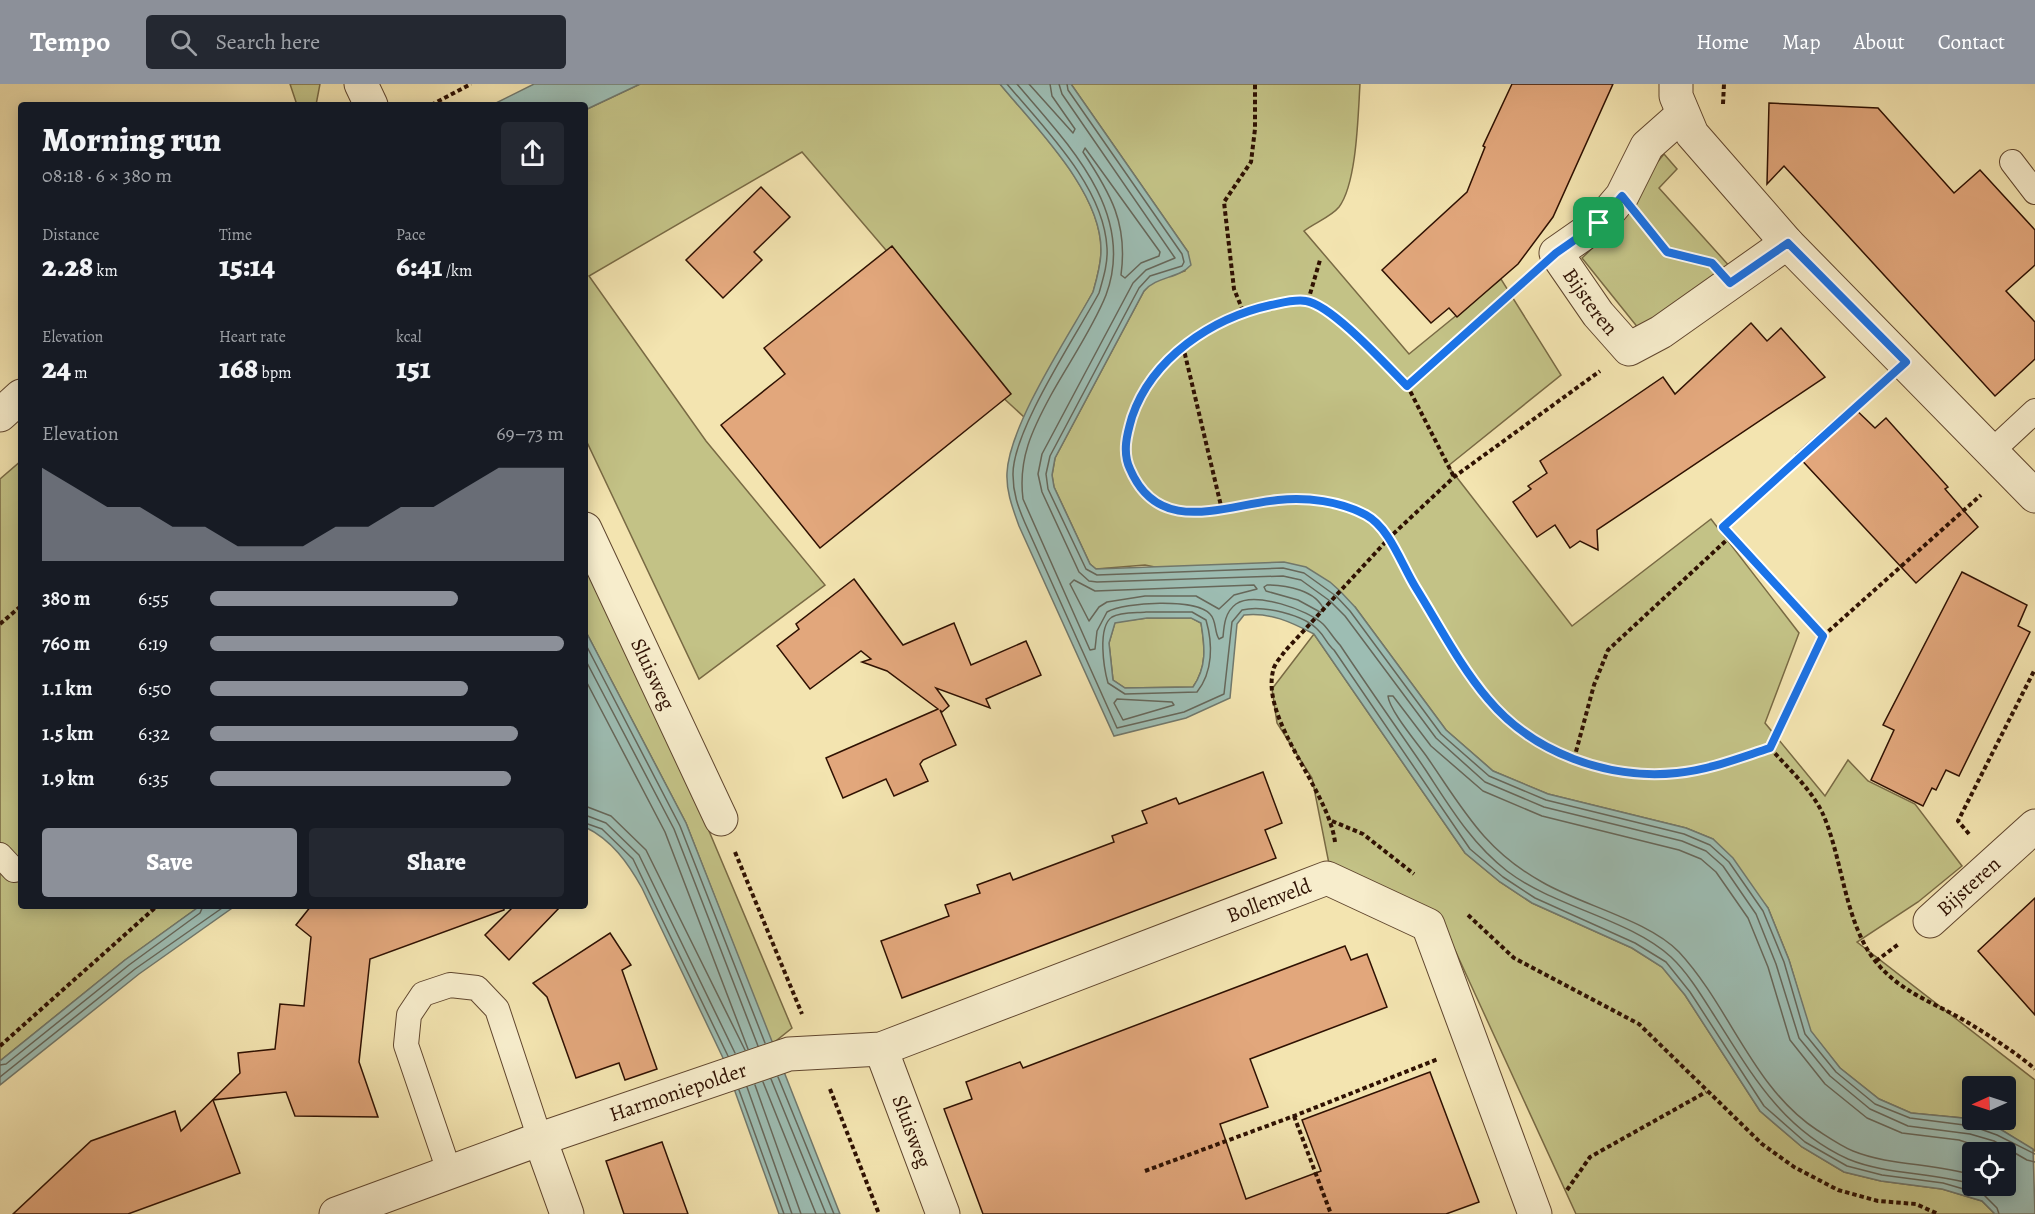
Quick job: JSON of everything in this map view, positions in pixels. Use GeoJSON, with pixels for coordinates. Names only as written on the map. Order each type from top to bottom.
{"type":"FeatureCollection","features":[{"type":"Feature","properties":{"kind":"street"},"geometry":{"type":"LineString","coordinates":[[1676,84],[1676,96],[1692,135],[1788,243],[2035,496]]}},
{"type":"Feature","properties":{"kind":"street","name":"Bijsteren"},"geometry":{"type":"LineString","coordinates":[[1682,115],[1647,146],[1622,196],[1599,223],[1556,253],[1598,314],[1629,349],[1661,332],[1788,243]]}},
{"type":"Feature","properties":{"kind":"street"},"geometry":{"type":"LineString","coordinates":[[0,415],[18,399]]}},
{"type":"Feature","properties":{"kind":"street","name":"Sluisweg"},"geometry":{"type":"LineString","coordinates":[[588,535],[721,819]]}},
{"type":"Feature","properties":{"kind":"street","name":"Bijsteren"},"geometry":{"type":"LineString","coordinates":[[1930,921],[2035,826]]}},
{"type":"Feature","properties":{"kind":"street","name":"Bollenveld"},"geometry":{"type":"LineString","coordinates":[[803,1053],[881,1049],[1327,878],[1428,925],[1535,1214]]}},
{"type":"Feature","properties":{"kind":"street","name":"Sluisweg"},"geometry":{"type":"LineString","coordinates":[[881,1049],[943,1214]]}},
{"type":"Feature","properties":{"kind":"street","name":"Harmoniepolder"},"geometry":{"type":"LineString","coordinates":[[336,1214],[540,1139],[803,1053]]}},
{"type":"Feature","properties":{"kind":"street"},"geometry":{"type":"LineString","coordinates":[[540,1139],[567,1214]]}},
{"type":"Feature","properties":{"kind":"lane"},"geometry":{"type":"LineString","coordinates":[[2012,162],[2035,192]]}},
{"type":"Feature","properties":{"kind":"lane"},"geometry":{"type":"LineString","coordinates":[[2001,460],[2035,411]]}},
{"type":"Feature","properties":{"kind":"lane"},"geometry":{"type":"LineString","coordinates":[[449,1171],[406,1045],[409,1015],[423,994],[450,985],[477,988],[497,1009],[540,1139]]}},
{"type":"Feature","properties":{"kind":"path"},"geometry":{"type":"LineString","coordinates":[[437,102],[471,84]]}},
{"type":"Feature","properties":{"kind":"path"},"geometry":{"type":"LineString","coordinates":[[1243,311],[1234,289],[1224,202],[1251,162],[1255,129],[1255,84]]}},
{"type":"Feature","properties":{"kind":"path"},"geometry":{"type":"LineString","coordinates":[[1622,196],[1667,252],[1712,263],[1730,283]]}},
{"type":"Feature","properties":{"kind":"path"},"geometry":{"type":"LineString","coordinates":[[1407,386],[1556,253]]}},
{"type":"Feature","properties":{"kind":"path"},"geometry":{"type":"LineString","coordinates":[[1308,301],[1320,260]]}},
{"type":"Feature","properties":{"kind":"path"},"geometry":{"type":"LineString","coordinates":[[1454,477],[1407,386],[1329,313],[1308,301],[1286,302],[1243,311],[1183,346],[1156,371],[1138,398],[1125,438],[1129,467],[1146,496],[1166,508],[1192,512],[1222,510],[1279,500],[1315,499],[1368,516],[1390,537],[1399,562],[1461,661],[1489,700],[1520,729],[1556,751],[1596,767],[1635,775],[1678,773],[1721,764],[1770,748],[1823,636],[2001,460]]}},
{"type":"Feature","properties":{"kind":"path"},"geometry":{"type":"LineString","coordinates":[[1183,346],[1222,510]]}},
{"type":"Feature","properties":{"kind":"path"},"geometry":{"type":"LineString","coordinates":[[1327,878],[1336,846],[1332,821],[1277,714],[1272,693],[1273,670],[1285,651],[1390,537],[1454,477],[1629,349]]}},
{"type":"Feature","properties":{"kind":"path"},"geometry":{"type":"LineString","coordinates":[[1823,636],[1723,527],[1906,362]]}},
{"type":"Feature","properties":{"kind":"path"},"geometry":{"type":"LineString","coordinates":[[1574,759],[1594,686],[1608,650],[1731,537]]}},
{"type":"Feature","properties":{"kind":"path"},"geometry":{"type":"LineString","coordinates":[[0,624],[18,609]]}},
{"type":"Feature","properties":{"kind":"path"},"geometry":{"type":"LineString","coordinates":[[1994,863],[1958,821],[2035,669]]}},
{"type":"Feature","properties":{"kind":"path"},"geometry":{"type":"LineString","coordinates":[[1770,748],[1803,784],[1821,812],[1863,939],[1876,961],[1899,985],[1967,1022],[2035,1069]]}},
{"type":"Feature","properties":{"kind":"path"},"geometry":{"type":"LineString","coordinates":[[1332,821],[1363,834],[1419,878]]}},
{"type":"Feature","properties":{"kind":"path"},"geometry":{"type":"LineString","coordinates":[[0,1046],[154,909]]}},
{"type":"Feature","properties":{"kind":"path"},"geometry":{"type":"LineString","coordinates":[[1466,914],[1514,958],[1639,1024],[1706,1092],[1762,1144],[1794,1167],[1838,1190],[1878,1201],[1916,1204],[1938,1214]]}},
{"type":"Feature","properties":{"kind":"path"},"geometry":{"type":"LineString","coordinates":[[1145,1171],[1294,1116],[1471,1045]]}},
{"type":"Feature","properties":{"kind":"path"},"geometry":{"type":"LineString","coordinates":[[1563,1195],[1590,1157],[1706,1092]]}},
{"type":"Feature","properties":{"kind":"path"},"geometry":{"type":"LineString","coordinates":[[1294,1116],[1331,1214]]}},
{"type":"Feature","properties":{"kind":"shaded area"},"geometry":{"type":"Polygon","coordinates":[[[290,84],[320,84],[317,102],[296,102],[290,84]]]}},
{"type":"Feature","properties":{"kind":"shaded area"},"geometry":{"type":"Polygon","coordinates":[[[640,84],[1000,84],[1048,140],[1079,184],[1091,206],[1098,229],[1101,251],[1100,266],[1093,292],[1024,417],[998,393],[885,249],[802,152],[589,276],[706,441],[825,585],[699,679],[588,444],[588,109],[640,84]]]}},
{"type":"Feature","properties":{"kind":"shaded area"},"geometry":{"type":"Polygon","coordinates":[[[1071,84],[1360,84],[1356,148],[1345,196],[1336,211],[1304,231],[1409,354],[1501,279],[1561,375],[1448,466],[1572,626],[1711,519],[1799,633],[1765,723],[1825,796],[1848,760],[1868,781],[1915,804],[1962,866],[1918,902],[1857,942],[2035,1080],[2035,1151],[2002,1130],[2016,1130],[2016,1076],[1962,1076],[1962,1118],[1911,1113],[1879,1099],[1840,1068],[1810,1031],[1789,960],[1768,908],[1713,839],[1686,828],[1548,794],[1493,771],[1446,730],[1355,607],[1145,565],[1096,569],[1090,564],[1054,487],[1052,475],[1055,458],[1144,291],[1153,281],[1185,271],[1188,252],[1071,84]]]}},
{"type":"Feature","properties":{"kind":"shaded area"},"geometry":{"type":"Polygon","coordinates":[[[1664,154],[1677,169],[1659,188],[1732,269],[1639,329],[1582,258],[1626,216],[1646,176],[1664,154]]]}},
{"type":"Feature","properties":{"kind":"shaded area"},"geometry":{"type":"Polygon","coordinates":[[[18,464],[18,909],[196,909],[125,960],[0,1061],[0,479],[18,464]]]}},
{"type":"Feature","properties":{"kind":"shaded area"},"geometry":{"type":"Polygon","coordinates":[[[588,570],[701,812],[792,1028],[772,1044],[686,823],[588,636],[588,570]]]}},
{"type":"Feature","properties":{"kind":"shaded area"},"geometry":{"type":"Polygon","coordinates":[[[1147,618],[1192,618],[1201,623],[1203,664],[1193,687],[1125,688],[1113,680],[1109,643],[1115,622],[1147,618]]]}},
{"type":"Feature","properties":{"kind":"shaded area"},"geometry":{"type":"Polygon","coordinates":[[[1314,634],[1465,853],[1500,882],[1532,903],[1632,948],[1662,967],[1685,995],[1760,1111],[1802,1147],[1844,1172],[1881,1181],[1942,1189],[1982,1201],[1995,1214],[1576,1214],[1443,924],[1332,879],[1312,778],[1277,723],[1272,689],[1314,634]]]}},
{"type":"Feature","properties":{"kind":"water"},"geometry":{"type":"Polygon","coordinates":[[[534,84],[640,84],[588,109],[588,102],[498,102],[534,84]]]}},
{"type":"Feature","properties":{"kind":"water"},"geometry":{"type":"Polygon","coordinates":[[[1000,84],[1071,84],[1188,252],[1191,265],[1180,273],[1149,286],[1144,291],[1055,458],[1052,475],[1054,487],[1090,564],[1096,569],[1284,562],[1306,567],[1330,582],[1355,607],[1446,730],[1493,771],[1548,794],[1686,828],[1713,839],[1733,858],[1768,908],[1789,960],[1811,1031],[1840,1068],[1879,1099],[1911,1113],[1962,1118],[1962,1130],[2002,1130],[2033,1149],[2035,1214],[1995,1214],[1982,1201],[1965,1196],[2016,1196],[2016,1142],[1962,1142],[1962,1195],[1942,1189],[1881,1181],[1844,1172],[1802,1147],[1760,1111],[1685,995],[1662,967],[1632,948],[1532,903],[1500,882],[1465,853],[1314,634],[1272,617],[1244,615],[1237,624],[1230,698],[1186,718],[1114,736],[1019,526],[1008,487],[1007,473],[1010,453],[1018,431],[1042,381],[1093,292],[1100,266],[1101,251],[1098,229],[1091,206],[1079,184],[1048,140],[1000,84]],[[1147,618],[1115,623],[1109,643],[1113,680],[1125,688],[1193,687],[1201,672],[1204,656],[1201,623],[1191,618],[1147,618]]]}},
{"type":"Feature","properties":{"kind":"water"},"geometry":{"type":"Polygon","coordinates":[[[588,636],[686,823],[840,1214],[779,1214],[723,1058],[642,888],[618,853],[588,828],[588,636]]]}},
{"type":"Feature","properties":{"kind":"water"},"geometry":{"type":"Polygon","coordinates":[[[196,909],[231,909],[139,974],[0,1085],[0,1061],[125,960],[196,909]]]}},
{"type":"Feature","properties":{"kind":"building"},"geometry":{"type":"Polygon","coordinates":[[[1512,84],[1613,84],[1553,217],[1518,264],[1457,317],[1449,308],[1431,323],[1382,270],[1467,192],[1485,147],[1483,146],[1512,84]]]}},
{"type":"Feature","properties":{"kind":"building"},"geometry":{"type":"Polygon","coordinates":[[[1769,103],[1878,108],[1954,193],[1980,170],[2035,230],[2035,265],[2006,291],[2035,322],[2035,359],[1995,396],[1784,166],[1767,184],[1769,103]]]}},
{"type":"Feature","properties":{"kind":"building"},"geometry":{"type":"Polygon","coordinates":[[[761,187],[790,217],[754,252],[762,260],[723,298],[686,260],[761,187]]]}},
{"type":"Feature","properties":{"kind":"building"},"geometry":{"type":"Polygon","coordinates":[[[892,246],[1011,394],[820,548],[721,425],[785,374],[764,348],[892,246]]]}},
{"type":"Feature","properties":{"kind":"building"},"geometry":{"type":"Polygon","coordinates":[[[1751,323],[1767,341],[1781,328],[1825,377],[1597,530],[1598,550],[1580,541],[1570,548],[1555,525],[1537,537],[1513,502],[1531,489],[1528,486],[1547,473],[1540,461],[1663,377],[1675,394],[1751,323]]]}},
{"type":"Feature","properties":{"kind":"building"},"geometry":{"type":"Polygon","coordinates":[[[1851,405],[1875,428],[1886,418],[1948,487],[1945,489],[1978,527],[1916,583],[1796,454],[1851,405]]]}},
{"type":"Feature","properties":{"kind":"building"},"geometry":{"type":"Polygon","coordinates":[[[1962,572],[2027,605],[2018,626],[2030,632],[1959,776],[1946,770],[1936,790],[1932,788],[1923,806],[1871,780],[1894,730],[1883,725],[1962,572]]]}},
{"type":"Feature","properties":{"kind":"building"},"geometry":{"type":"Polygon","coordinates":[[[854,579],[903,645],[954,623],[971,665],[1026,641],[1041,675],[986,699],[990,708],[936,688],[949,706],[942,712],[940,710],[956,745],[923,760],[920,764],[928,781],[894,796],[886,779],[843,798],[826,758],[938,709],[887,671],[862,662],[871,659],[861,651],[810,689],[777,646],[799,629],[796,624],[854,579]]]}},
{"type":"Feature","properties":{"kind":"building"},"geometry":{"type":"Polygon","coordinates":[[[1263,772],[1282,823],[1265,830],[1276,858],[902,998],[881,941],[949,916],[945,905],[980,893],[977,885],[1010,873],[1013,880],[1114,842],[1112,836],[1147,823],[1142,811],[1176,798],[1179,804],[1263,772]]]}},
{"type":"Feature","properties":{"kind":"building"},"geometry":{"type":"Polygon","coordinates":[[[2035,898],[2035,1015],[1978,951],[2035,898]]]}},
{"type":"Feature","properties":{"kind":"building"},"geometry":{"type":"Polygon","coordinates":[[[309,909],[504,909],[370,959],[359,1062],[378,1117],[295,1116],[286,1092],[213,1100],[240,1173],[128,1214],[13,1214],[91,1141],[175,1111],[181,1131],[240,1073],[238,1053],[275,1049],[280,1004],[304,1006],[311,937],[296,925],[309,909]]]}},
{"type":"Feature","properties":{"kind":"building"},"geometry":{"type":"Polygon","coordinates":[[[511,909],[558,909],[509,960],[485,935],[511,909]]]}},
{"type":"Feature","properties":{"kind":"building"},"geometry":{"type":"Polygon","coordinates":[[[610,933],[631,965],[622,970],[657,1069],[625,1080],[619,1063],[576,1078],[547,997],[533,983],[610,933]]]}},
{"type":"Feature","properties":{"kind":"building"},"geometry":{"type":"Polygon","coordinates":[[[1345,946],[1351,960],[1367,954],[1387,1007],[1250,1059],[1268,1107],[1220,1124],[1246,1199],[1321,1171],[1302,1120],[1430,1072],[1479,1202],[1446,1214],[983,1214],[944,1109],[972,1099],[966,1082],[1020,1062],[1023,1068],[1345,946]]]}},
{"type":"Feature","properties":{"kind":"building"},"geometry":{"type":"Polygon","coordinates":[[[662,1142],[688,1214],[624,1214],[606,1161],[662,1142]]]}},
{"type":"Feature","properties":{"kind":"route"},"geometry":{"type":"LineString","coordinates":[[1622,196],[1667,252],[1712,263],[1730,283],[1788,243],[1906,362],[1723,527],[1823,636],[1770,748],[1721,764],[1678,773],[1635,775],[1596,767],[1556,751],[1520,729],[1489,700],[1461,661],[1399,562],[1390,537],[1368,516],[1315,499],[1279,500],[1222,510],[1192,512],[1166,508],[1146,496],[1129,467],[1125,438],[1138,398],[1156,371],[1183,346],[1243,311],[1286,302],[1308,301],[1329,313],[1407,386],[1556,253],[1599,223],[1622,196]]}}]}
